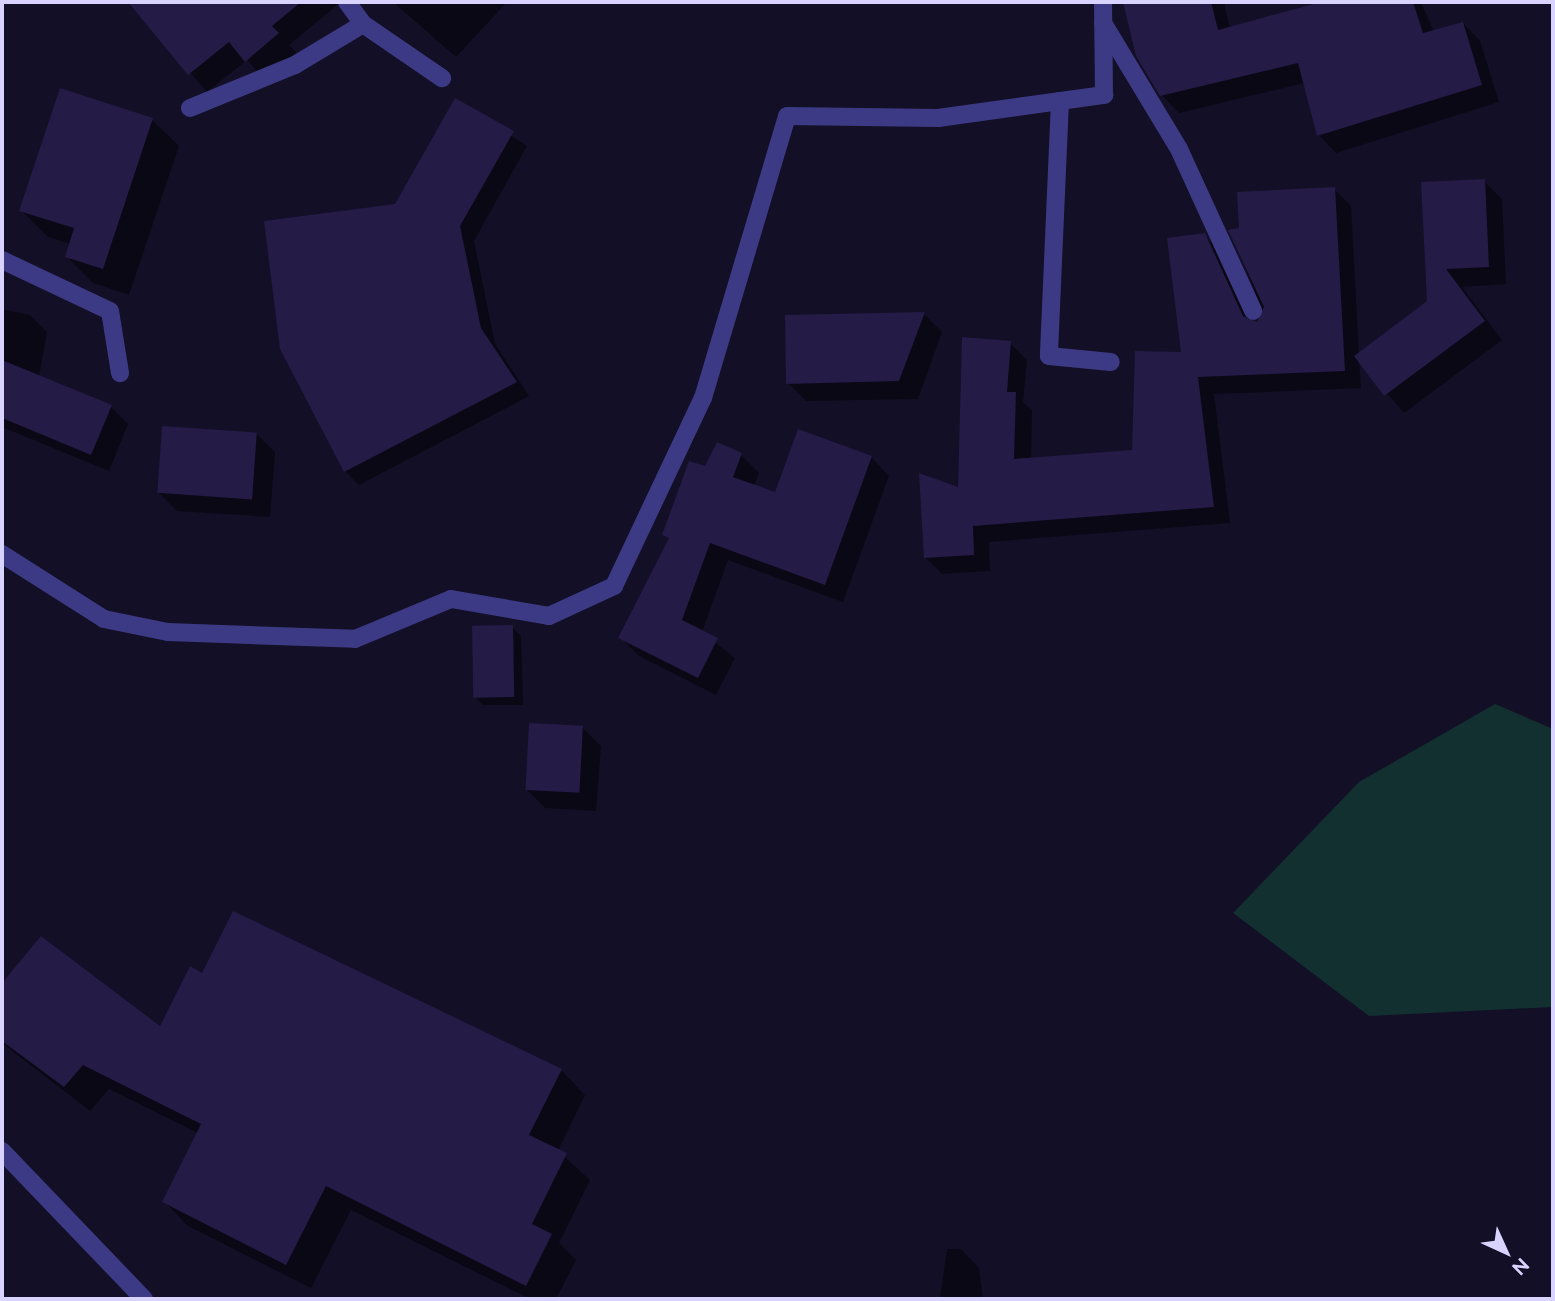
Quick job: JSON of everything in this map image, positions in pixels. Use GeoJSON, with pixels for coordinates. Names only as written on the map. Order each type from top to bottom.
{"type":"FeatureCollection","features":[{"type":"Feature","properties":{"kind":"street"},"geometry":{"type":"LineString","coordinates":[[347,2],[363,24],[442,78]]}},
{"type":"Feature","properties":{"kind":"street"},"geometry":{"type":"LineString","coordinates":[[2,554],[104,619],[168,632],[355,639],[451,599],[549,616],[614,586],[703,398],[787,116],[938,118],[1104,95],[1102,2]]}},
{"type":"Feature","properties":{"kind":"street"},"geometry":{"type":"LineString","coordinates":[[1102,20],[1179,149],[1253,311]]}},
{"type":"Feature","properties":{"kind":"street"},"geometry":{"type":"LineString","coordinates":[[190,108],[295,65],[363,24]]}},
{"type":"Feature","properties":{"kind":"street"},"geometry":{"type":"LineString","coordinates":[[1060,101],[1049,356],[1111,362]]}},
{"type":"Feature","properties":{"kind":"street"},"geometry":{"type":"LineString","coordinates":[[2,260],[110,311],[120,373]]}},
{"type":"Feature","properties":{"kind":"street"},"geometry":{"type":"LineString","coordinates":[[2,1151],[144,1299]]}},
{"type":"Feature","properties":{"kind":"green space"},"geometry":{"type":"Polygon","coordinates":[[[1495,704],[1553,729],[1553,1007],[1369,1016],[1233,913],[1359,782],[1495,704]]]}},
{"type":"Feature","properties":{"kind":"building"},"geometry":{"type":"Polygon","coordinates":[[[128,2],[301,2],[272,26],[279,33],[245,62],[229,42],[188,75],[128,2]]]}},
{"type":"Feature","properties":{"kind":"building"},"geometry":{"type":"Polygon","coordinates":[[[1123,2],[1211,2],[1218,30],[1321,2],[1413,2],[1423,33],[1463,22],[1482,85],[1317,136],[1298,63],[1160,96],[1136,56],[1123,2]]]}},
{"type":"Feature","properties":{"kind":"building"},"geometry":{"type":"Polygon","coordinates":[[[60,88],[153,118],[103,269],[65,257],[74,228],[19,211],[60,88]]]}},
{"type":"Feature","properties":{"kind":"building"},"geometry":{"type":"Polygon","coordinates":[[[455,98],[514,131],[460,226],[481,328],[517,382],[344,472],[280,349],[264,221],[395,204],[455,98]]]}},
{"type":"Feature","properties":{"kind":"building"},"geometry":{"type":"Polygon","coordinates":[[[1485,179],[1489,267],[1446,269],[1485,321],[1384,396],[1354,356],[1427,301],[1421,182],[1485,179]]]}},
{"type":"Feature","properties":{"kind":"building"},"geometry":{"type":"Polygon","coordinates":[[[1335,187],[1345,371],[1198,377],[1214,507],[973,526],[974,555],[924,558],[919,473],[958,487],[962,337],[1011,341],[1007,392],[1016,392],[1014,459],[1132,450],[1135,351],[1181,352],[1167,238],[1205,233],[1243,316],[1257,322],[1264,307],[1228,230],[1239,228],[1237,192],[1335,187]]]}},
{"type":"Feature","properties":{"kind":"building"},"geometry":{"type":"Polygon","coordinates":[[[925,312],[899,381],[786,384],[785,315],[925,312]]]}},
{"type":"Feature","properties":{"kind":"building"},"geometry":{"type":"Polygon","coordinates":[[[2,360],[112,405],[91,455],[2,418],[2,360]]]}},
{"type":"Feature","properties":{"kind":"building"},"geometry":{"type":"Polygon","coordinates":[[[162,426],[257,433],[252,499],[157,493],[162,426]]]}},
{"type":"Feature","properties":{"kind":"building"},"geometry":{"type":"Polygon","coordinates":[[[798,429],[872,456],[825,585],[710,543],[682,620],[718,638],[698,678],[618,638],[669,538],[662,535],[689,461],[705,466],[717,442],[742,453],[733,477],[775,492],[798,429]]]}},
{"type":"Feature","properties":{"kind":"building"},"geometry":{"type":"Polygon","coordinates":[[[513,625],[514,697],[473,698],[472,626],[513,625]]]}},
{"type":"Feature","properties":{"kind":"building"},"geometry":{"type":"Polygon","coordinates":[[[529,723],[583,726],[579,793],[525,790],[529,723]]]}},
{"type":"Feature","properties":{"kind":"building"},"geometry":{"type":"Polygon","coordinates":[[[233,911],[562,1069],[529,1135],[567,1153],[532,1224],[552,1234],[526,1286],[326,1186],[286,1265],[162,1202],[201,1124],[83,1065],[64,1087],[2,1041],[2,983],[41,936],[160,1026],[190,966],[202,973],[233,911]]]}}]}
